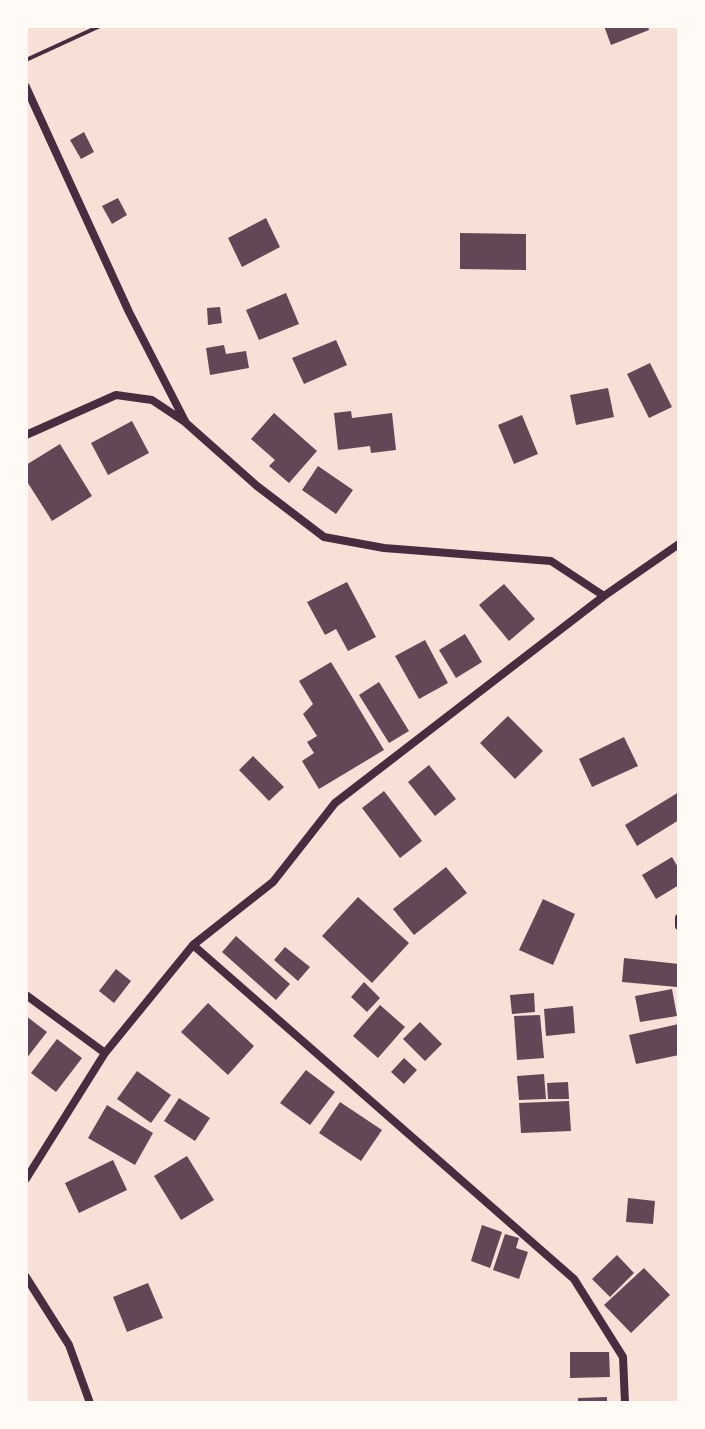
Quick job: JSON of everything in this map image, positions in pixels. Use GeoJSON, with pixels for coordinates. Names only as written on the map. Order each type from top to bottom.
{"type":"FeatureCollection","features":[{"type":"Feature","properties":{"kind":"street"},"geometry":{"type":"LineString","coordinates":[[26,87],[129,312],[186,423]]}},
{"type":"Feature","properties":{"kind":"street"},"geometry":{"type":"LineString","coordinates":[[26,435],[116,395],[152,400],[186,423],[257,486],[324,537],[384,548],[551,561],[604,596]]}},
{"type":"Feature","properties":{"kind":"street"},"geometry":{"type":"LineString","coordinates":[[26,1179],[105,1053],[193,945],[273,882],[335,803],[604,596],[679,544]]}},
{"type":"Feature","properties":{"kind":"street"},"geometry":{"type":"LineString","coordinates":[[679,918],[679,926]]}},
{"type":"Feature","properties":{"kind":"street"},"geometry":{"type":"LineString","coordinates":[[193,945],[574,1279],[623,1357],[625,1403]]}},
{"type":"Feature","properties":{"kind":"street"},"geometry":{"type":"LineString","coordinates":[[26,995],[105,1053]]}},
{"type":"Feature","properties":{"kind":"street"},"geometry":{"type":"LineString","coordinates":[[26,1277],[69,1345],[90,1403]]}},
{"type":"Feature","properties":{"kind":"path"},"geometry":{"type":"LineString","coordinates":[[26,60],[100,26]]}},
{"type":"Feature","properties":{"kind":"building"},"geometry":{"type":"Polygon","coordinates":[[[604,26],[648,26],[649,30],[611,45],[604,26]]]}},
{"type":"Feature","properties":{"kind":"building"},"geometry":{"type":"Polygon","coordinates":[[[84,132],[94,152],[81,159],[70,140],[84,132]]]}},
{"type":"Feature","properties":{"kind":"building"},"geometry":{"type":"Polygon","coordinates":[[[118,198],[127,215],[112,224],[102,206],[118,198]]]}},
{"type":"Feature","properties":{"kind":"building"},"geometry":{"type":"Polygon","coordinates":[[[266,218],[280,247],[242,267],[228,238],[266,218]]]}},
{"type":"Feature","properties":{"kind":"building"},"geometry":{"type":"Polygon","coordinates":[[[460,233],[526,234],[526,270],[460,269],[460,233]]]}},
{"type":"Feature","properties":{"kind":"building"},"geometry":{"type":"Polygon","coordinates":[[[286,293],[299,324],[259,340],[246,310],[286,293]]]}},
{"type":"Feature","properties":{"kind":"building"},"geometry":{"type":"Polygon","coordinates":[[[220,307],[222,323],[208,325],[207,308],[220,307]]]}},
{"type":"Feature","properties":{"kind":"building"},"geometry":{"type":"Polygon","coordinates":[[[336,340],[347,365],[304,384],[292,358],[336,340]]]}},
{"type":"Feature","properties":{"kind":"building"},"geometry":{"type":"Polygon","coordinates":[[[224,345],[226,354],[246,351],[249,368],[210,375],[206,348],[224,345]]]}},
{"type":"Feature","properties":{"kind":"building"},"geometry":{"type":"Polygon","coordinates":[[[650,363],[672,407],[649,418],[627,374],[650,363]]]}},
{"type":"Feature","properties":{"kind":"building"},"geometry":{"type":"Polygon","coordinates":[[[608,388],[614,417],[576,425],[570,395],[608,388]]]}},
{"type":"Feature","properties":{"kind":"building"},"geometry":{"type":"Polygon","coordinates":[[[351,411],[352,418],[392,413],[396,450],[371,453],[370,446],[338,450],[334,413],[351,411]]]}},
{"type":"Feature","properties":{"kind":"building"},"geometry":{"type":"Polygon","coordinates":[[[274,413],[317,451],[289,483],[269,466],[275,460],[251,439],[274,413]]]}},
{"type":"Feature","properties":{"kind":"building"},"geometry":{"type":"Polygon","coordinates":[[[522,415],[538,454],[514,464],[498,425],[522,415]]]}},
{"type":"Feature","properties":{"kind":"building"},"geometry":{"type":"Polygon","coordinates":[[[132,421],[149,453],[108,475],[91,443],[132,421]]]}},
{"type":"Feature","properties":{"kind":"building"},"geometry":{"type":"Polygon","coordinates":[[[60,444],[92,496],[52,521],[26,480],[26,465],[60,444]]]}},
{"type":"Feature","properties":{"kind":"building"},"geometry":{"type":"Polygon","coordinates":[[[318,466],[353,490],[336,514],[302,490],[318,466]]]}},
{"type":"Feature","properties":{"kind":"building"},"geometry":{"type":"Polygon","coordinates":[[[347,582],[376,637],[348,651],[336,629],[325,635],[307,602],[347,582]]]}},
{"type":"Feature","properties":{"kind":"building"},"geometry":{"type":"Polygon","coordinates":[[[504,584],[535,619],[509,641],[479,605],[504,584]]]}},
{"type":"Feature","properties":{"kind":"building"},"geometry":{"type":"Polygon","coordinates":[[[465,634],[482,662],[456,678],[439,650],[465,634]]]}},
{"type":"Feature","properties":{"kind":"building"},"geometry":{"type":"Polygon","coordinates":[[[425,640],[448,683],[419,699],[395,656],[425,640]]]}},
{"type":"Feature","properties":{"kind":"building"},"geometry":{"type":"Polygon","coordinates":[[[331,662],[384,750],[319,789],[302,761],[314,753],[307,742],[317,736],[303,714],[313,704],[299,681],[331,662]]]}},
{"type":"Feature","properties":{"kind":"building"},"geometry":{"type":"Polygon","coordinates":[[[379,682],[409,731],[389,743],[359,695],[379,682]]]}},
{"type":"Feature","properties":{"kind":"building"},"geometry":{"type":"Polygon","coordinates":[[[508,716],[543,751],[515,779],[480,743],[508,716]]]}},
{"type":"Feature","properties":{"kind":"building"},"geometry":{"type":"Polygon","coordinates":[[[624,737],[638,766],[592,787],[579,759],[624,737]]]}},
{"type":"Feature","properties":{"kind":"building"},"geometry":{"type":"Polygon","coordinates":[[[253,756],[284,787],[269,801],[239,770],[253,756]]]}},
{"type":"Feature","properties":{"kind":"building"},"geometry":{"type":"Polygon","coordinates":[[[429,765],[456,799],[435,816],[408,782],[429,765]]]}},
{"type":"Feature","properties":{"kind":"building"},"geometry":{"type":"Polygon","coordinates":[[[384,791],[422,841],[400,858],[362,808],[384,791]]]}},
{"type":"Feature","properties":{"kind":"building"},"geometry":{"type":"Polygon","coordinates":[[[679,792],[679,820],[637,846],[625,825],[679,792]]]}},
{"type":"Feature","properties":{"kind":"building"},"geometry":{"type":"Polygon","coordinates":[[[672,857],[679,869],[679,885],[656,899],[642,875],[672,857]]]}},
{"type":"Feature","properties":{"kind":"building"},"geometry":{"type":"Polygon","coordinates":[[[446,867],[467,893],[414,935],[393,909],[446,867]]]}},
{"type":"Feature","properties":{"kind":"building"},"geometry":{"type":"Polygon","coordinates":[[[358,897],[409,943],[372,983],[322,936],[358,897]]]}},
{"type":"Feature","properties":{"kind":"building"},"geometry":{"type":"Polygon","coordinates":[[[543,899],[575,914],[553,965],[519,950],[543,899]]]}},
{"type":"Feature","properties":{"kind":"building"},"geometry":{"type":"Polygon","coordinates":[[[236,936],[290,984],[276,1000],[222,952],[236,936]]]}},
{"type":"Feature","properties":{"kind":"building"},"geometry":{"type":"Polygon","coordinates":[[[285,947],[310,967],[298,981],[274,960],[285,947]]]}},
{"type":"Feature","properties":{"kind":"building"},"geometry":{"type":"Polygon","coordinates":[[[624,958],[679,964],[677,987],[622,982],[624,958]]]}},
{"type":"Feature","properties":{"kind":"building"},"geometry":{"type":"Polygon","coordinates":[[[116,969],[131,981],[114,1003],[99,991],[116,969]]]}},
{"type":"Feature","properties":{"kind":"building"},"geometry":{"type":"Polygon","coordinates":[[[364,982],[380,998],[367,1012],[351,997],[364,982]]]}},
{"type":"Feature","properties":{"kind":"building"},"geometry":{"type":"Polygon","coordinates":[[[672,989],[677,1016],[640,1022],[635,996],[672,989]]]}},
{"type":"Feature","properties":{"kind":"building"},"geometry":{"type":"Polygon","coordinates":[[[534,993],[535,1012],[512,1014],[510,995],[534,993]]]}},
{"type":"Feature","properties":{"kind":"building"},"geometry":{"type":"Polygon","coordinates":[[[208,1003],[254,1046],[228,1075],[181,1032],[208,1003]]]}},
{"type":"Feature","properties":{"kind":"building"},"geometry":{"type":"Polygon","coordinates":[[[380,1005],[405,1027],[378,1058],[353,1036],[380,1005]]]}},
{"type":"Feature","properties":{"kind":"building"},"geometry":{"type":"Polygon","coordinates":[[[573,1006],[575,1033],[546,1036],[544,1009],[573,1006]]]}},
{"type":"Feature","properties":{"kind":"building"},"geometry":{"type":"Polygon","coordinates":[[[540,1015],[544,1058],[517,1060],[514,1016],[540,1015]]]}},
{"type":"Feature","properties":{"kind":"building"},"geometry":{"type":"Polygon","coordinates":[[[26,1016],[47,1032],[26,1059],[26,1016]]]}},
{"type":"Feature","properties":{"kind":"building"},"geometry":{"type":"Polygon","coordinates":[[[420,1022],[442,1044],[425,1061],[403,1039],[420,1022]]]}},
{"type":"Feature","properties":{"kind":"building"},"geometry":{"type":"Polygon","coordinates":[[[679,1024],[679,1055],[636,1064],[629,1035],[679,1024]]]}},
{"type":"Feature","properties":{"kind":"building"},"geometry":{"type":"Polygon","coordinates":[[[57,1039],[82,1058],[56,1092],[31,1073],[57,1039]]]}},
{"type":"Feature","properties":{"kind":"building"},"geometry":{"type":"Polygon","coordinates":[[[404,1058],[417,1070],[404,1084],[391,1072],[404,1058]]]}},
{"type":"Feature","properties":{"kind":"building"},"geometry":{"type":"Polygon","coordinates":[[[306,1070],[335,1092],[310,1125],[280,1103],[306,1070]]]}},
{"type":"Feature","properties":{"kind":"building"},"geometry":{"type":"Polygon","coordinates":[[[137,1071],[171,1095],[151,1123],[117,1099],[137,1071]]]}},
{"type":"Feature","properties":{"kind":"building"},"geometry":{"type":"Polygon","coordinates":[[[544,1074],[546,1099],[519,1100],[517,1076],[544,1074]]]}},
{"type":"Feature","properties":{"kind":"building"},"geometry":{"type":"Polygon","coordinates":[[[568,1082],[569,1099],[548,1099],[547,1083],[568,1082]]]}},
{"type":"Feature","properties":{"kind":"building"},"geometry":{"type":"Polygon","coordinates":[[[179,1098],[210,1118],[195,1141],[164,1121],[179,1098]]]}},
{"type":"Feature","properties":{"kind":"building"},"geometry":{"type":"Polygon","coordinates":[[[569,1101],[571,1131],[521,1133],[519,1103],[569,1101]]]}},
{"type":"Feature","properties":{"kind":"building"},"geometry":{"type":"Polygon","coordinates":[[[340,1102],[382,1130],[361,1161],[319,1133],[340,1102]]]}},
{"type":"Feature","properties":{"kind":"building"},"geometry":{"type":"Polygon","coordinates":[[[107,1105],[153,1133],[135,1165],[88,1138],[107,1105]]]}},
{"type":"Feature","properties":{"kind":"building"},"geometry":{"type":"Polygon","coordinates":[[[187,1156],[214,1200],[181,1220],[154,1176],[187,1156]]]}},
{"type":"Feature","properties":{"kind":"building"},"geometry":{"type":"Polygon","coordinates":[[[113,1160],[127,1190],[79,1213],[65,1183],[113,1160]]]}},
{"type":"Feature","properties":{"kind":"building"},"geometry":{"type":"Polygon","coordinates":[[[628,1198],[655,1201],[653,1224],[626,1222],[628,1198]]]}},
{"type":"Feature","properties":{"kind":"building"},"geometry":{"type":"Polygon","coordinates":[[[482,1225],[502,1232],[490,1268],[471,1261],[482,1225]]]}},
{"type":"Feature","properties":{"kind":"building"},"geometry":{"type":"Polygon","coordinates":[[[505,1234],[519,1238],[516,1248],[528,1252],[519,1279],[493,1270],[505,1234]]]}},
{"type":"Feature","properties":{"kind":"building"},"geometry":{"type":"Polygon","coordinates":[[[617,1255],[634,1273],[610,1297],[592,1279],[617,1255]]]}},
{"type":"Feature","properties":{"kind":"building"},"geometry":{"type":"Polygon","coordinates":[[[644,1268],[670,1295],[631,1333],[604,1305],[644,1268]]]}},
{"type":"Feature","properties":{"kind":"building"},"geometry":{"type":"Polygon","coordinates":[[[148,1283],[163,1318],[127,1332],[113,1297],[148,1283]]]}},
{"type":"Feature","properties":{"kind":"building"},"geometry":{"type":"Polygon","coordinates":[[[570,1352],[609,1352],[610,1377],[570,1378],[570,1352]]]}},
{"type":"Feature","properties":{"kind":"building"},"geometry":{"type":"Polygon","coordinates":[[[607,1397],[607,1403],[578,1403],[578,1398],[607,1397]]]}}]}
